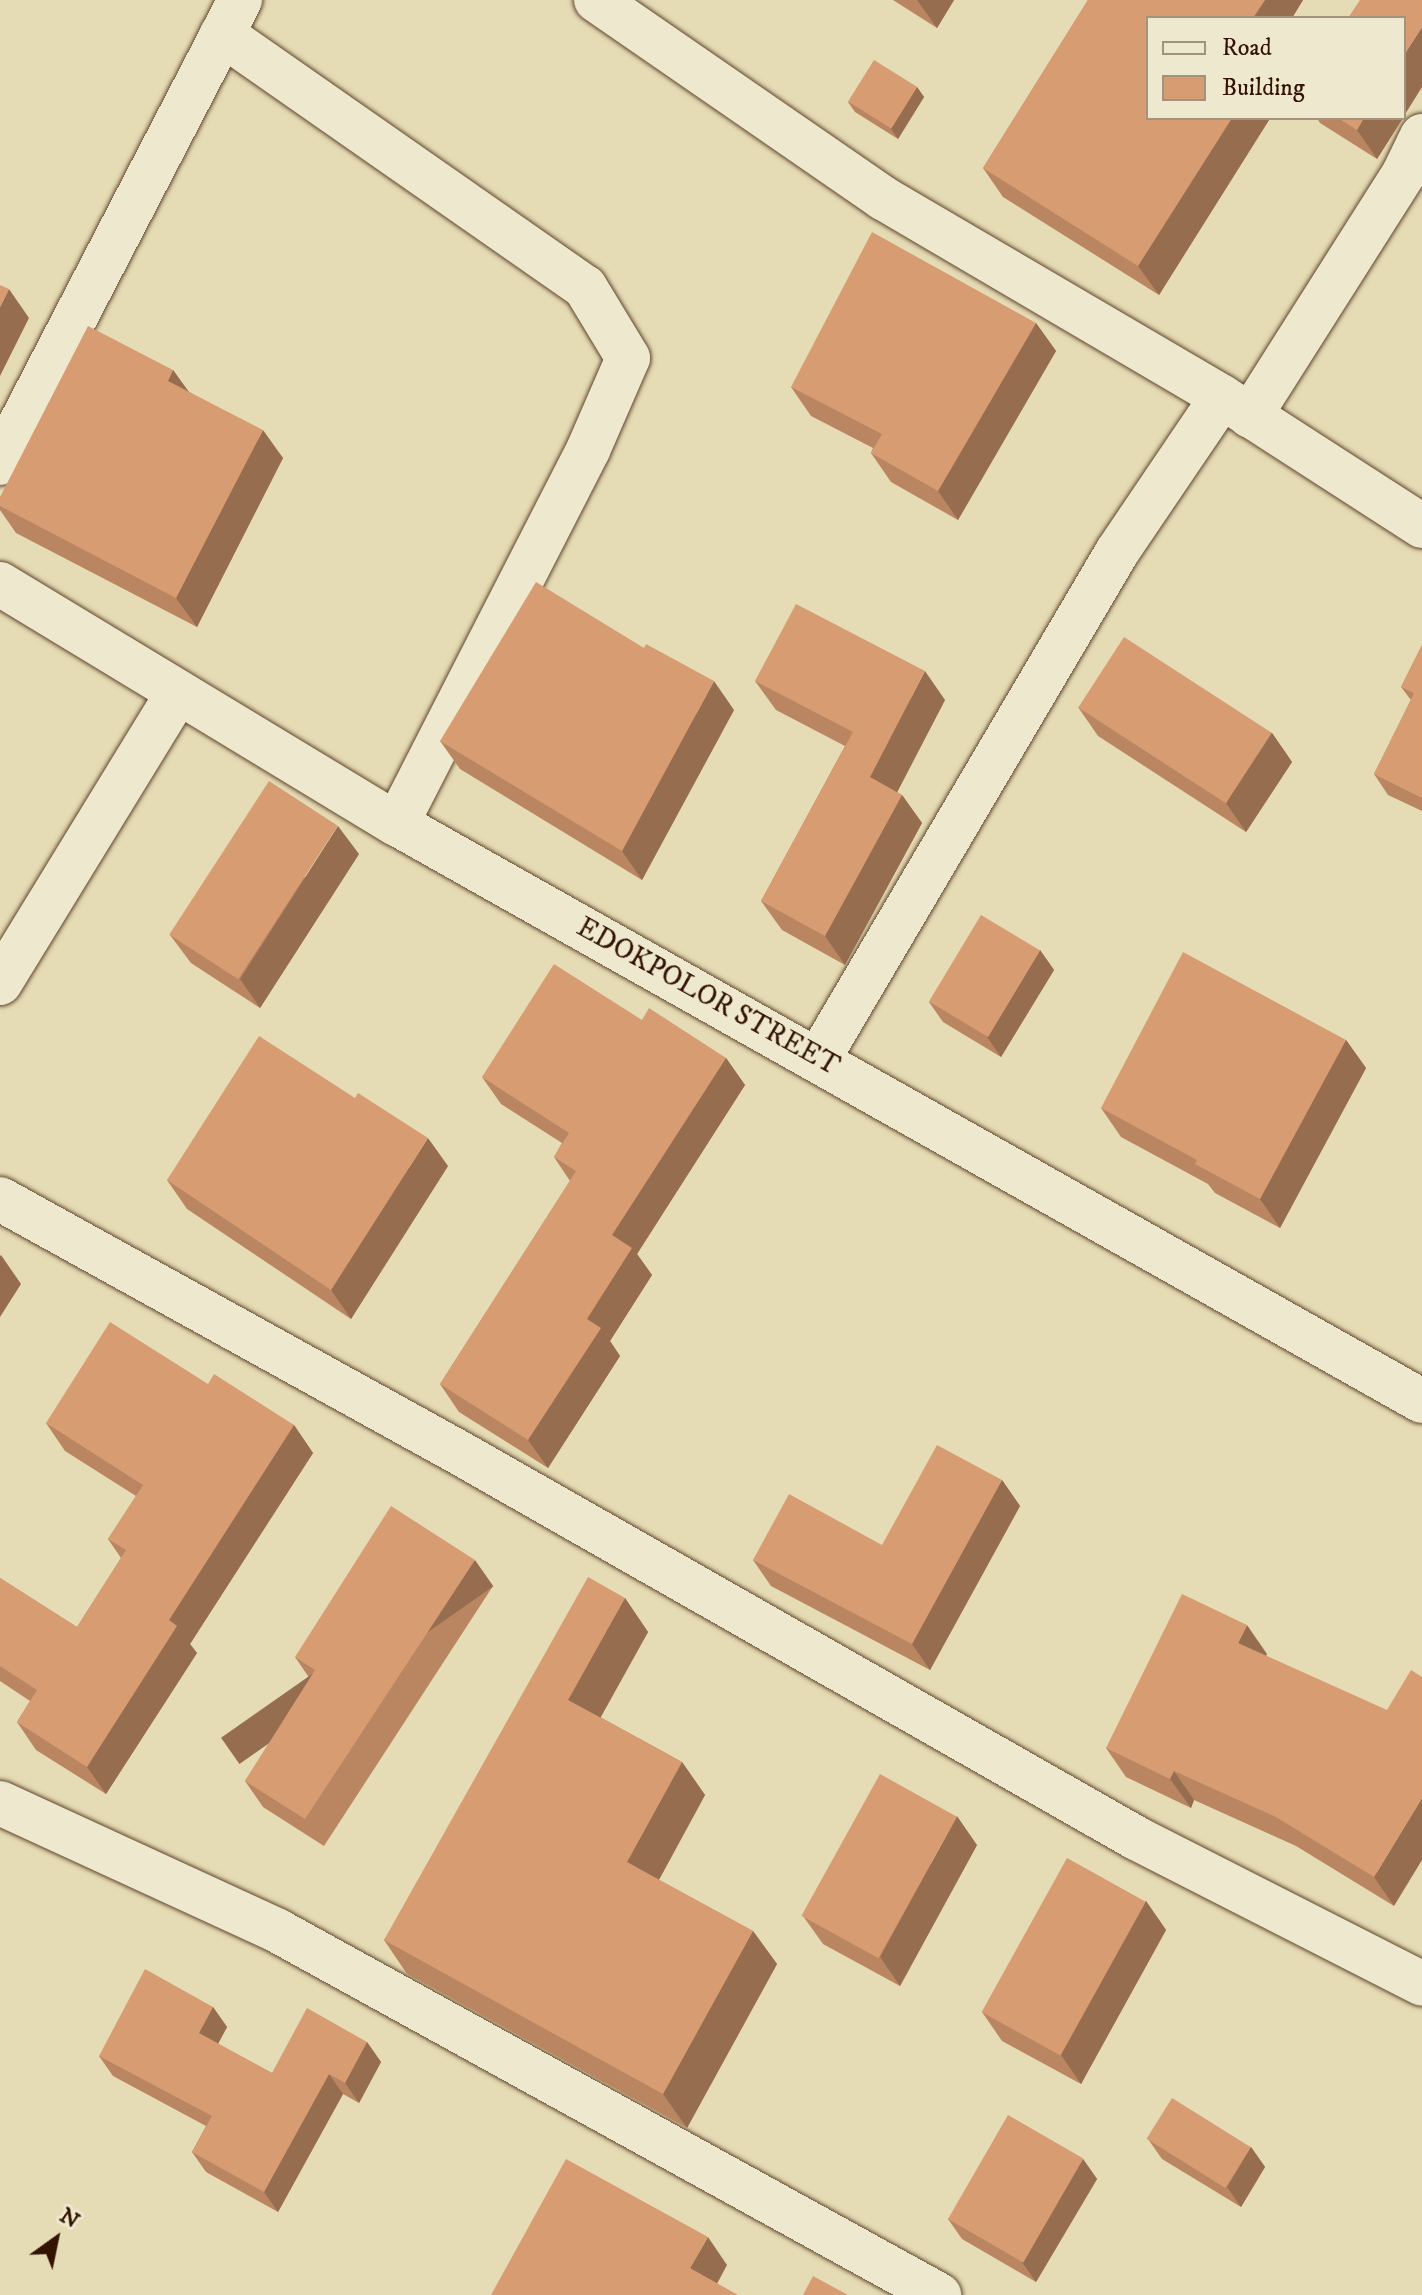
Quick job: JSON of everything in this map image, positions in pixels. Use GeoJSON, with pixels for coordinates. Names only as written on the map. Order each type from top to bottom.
{"type":"FeatureCollection","features":[{"type":"Feature","properties":{"kind":"street"},"geometry":{"type":"LineString","coordinates":[[596,0],[883,198],[1236,407],[1422,526]]}},
{"type":"Feature","properties":{"kind":"street"},"geometry":{"type":"LineString","coordinates":[[0,463],[231,17],[585,287],[628,358],[588,450],[397,824]]}},
{"type":"Feature","properties":{"kind":"street"},"geometry":{"type":"LineString","coordinates":[[819,1058],[1117,552],[1236,407],[1404,173],[1422,136]]}},
{"type":"Feature","properties":{"kind":"street","name":"EDOKPOLOR STREET"},"geometry":{"type":"LineString","coordinates":[[0,584],[397,824],[819,1058],[1422,1401]]}},
{"type":"Feature","properties":{"kind":"street"},"geometry":{"type":"LineString","coordinates":[[0,983],[178,692]]}},
{"type":"Feature","properties":{"kind":"street"},"geometry":{"type":"LineString","coordinates":[[0,1199],[458,1452],[1136,1838],[1422,1984]]}},
{"type":"Feature","properties":{"kind":"street"},"geometry":{"type":"LineString","coordinates":[[0,1803],[278,1931],[939,2295]]}},
{"type":"Feature","properties":{"kind":"building"},"geometry":{"type":"Polygon","coordinates":[[[1088,0],[1265,0],[1254,16],[1146,16],[1146,120],[1231,120],[1138,266],[983,168],[1088,0]]]}},
{"type":"Feature","properties":{"kind":"building"},"geometry":{"type":"Polygon","coordinates":[[[1360,0],[1422,0],[1422,27],[1406,52],[1406,16],[1349,16],[1360,0]]]}},
{"type":"Feature","properties":{"kind":"building"},"geometry":{"type":"Polygon","coordinates":[[[874,60],[917,87],[891,129],[848,102],[874,60]]]}},
{"type":"Feature","properties":{"kind":"building"},"geometry":{"type":"Polygon","coordinates":[[[1341,120],[1363,120],[1357,130],[1341,120]]]}},
{"type":"Feature","properties":{"kind":"building"},"geometry":{"type":"Polygon","coordinates":[[[872,232],[1036,323],[938,491],[871,453],[882,434],[791,387],[872,232]]]}},
{"type":"Feature","properties":{"kind":"building"},"geometry":{"type":"Polygon","coordinates":[[[0,285],[9,289],[0,307],[0,285]]]}},
{"type":"Feature","properties":{"kind":"building"},"geometry":{"type":"Polygon","coordinates":[[[88,326],[173,370],[168,381],[263,430],[176,598],[0,506],[0,497],[88,326]]]}},
{"type":"Feature","properties":{"kind":"building"},"geometry":{"type":"Polygon","coordinates":[[[536,582],[644,648],[646,644],[714,681],[622,851],[440,741],[536,582]]]}},
{"type":"Feature","properties":{"kind":"building"},"geometry":{"type":"Polygon","coordinates":[[[796,604],[925,671],[870,777],[902,795],[825,936],[761,901],[853,732],[755,681],[796,604]]]}},
{"type":"Feature","properties":{"kind":"building"},"geometry":{"type":"Polygon","coordinates":[[[1124,637],[1272,733],[1226,803],[1078,707],[1124,637]]]}},
{"type":"Feature","properties":{"kind":"building"},"geometry":{"type":"Polygon","coordinates":[[[1422,645],[1422,798],[1374,774],[1414,693],[1401,687],[1422,645]]]}},
{"type":"Feature","properties":{"kind":"building"},"geometry":{"type":"Polygon","coordinates":[[[269,781],[338,826],[238,979],[169,934],[269,781]]]}},
{"type":"Feature","properties":{"kind":"building"},"geometry":{"type":"Polygon","coordinates":[[[981,915],[1040,951],[988,1037],[929,1002],[981,915]]]}},
{"type":"Feature","properties":{"kind":"building"},"geometry":{"type":"Polygon","coordinates":[[[1183,952],[1346,1040],[1260,1199],[1195,1164],[1197,1160],[1101,1108],[1183,952]]]}},
{"type":"Feature","properties":{"kind":"building"},"geometry":{"type":"Polygon","coordinates":[[[554,964],[642,1020],[649,1008],[726,1058],[612,1235],[632,1248],[587,1319],[601,1328],[528,1440],[440,1384],[576,1171],[554,1157],[569,1133],[482,1077],[554,964]]]}},
{"type":"Feature","properties":{"kind":"building"},"geometry":{"type":"Polygon","coordinates":[[[259,1036],[355,1098],[358,1093],[428,1138],[331,1290],[167,1180],[259,1036]]]}},
{"type":"Feature","properties":{"kind":"building"},"geometry":{"type":"Polygon","coordinates":[[[110,1322],[208,1384],[214,1374],[294,1425],[169,1620],[177,1626],[87,1767],[17,1722],[37,1690],[0,1666],[0,1578],[77,1627],[126,1550],[108,1539],[143,1485],[46,1423],[110,1322]]]}},
{"type":"Feature","properties":{"kind":"building"},"geometry":{"type":"Polygon","coordinates":[[[937,1445],[1002,1480],[912,1644],[753,1560],[789,1494],[882,1545],[937,1445]]]}},
{"type":"Feature","properties":{"kind":"building"},"geometry":{"type":"Polygon","coordinates":[[[391,1506],[475,1560],[305,1819],[245,1781],[315,1670],[295,1657],[391,1506]]]}},
{"type":"Feature","properties":{"kind":"building"},"geometry":{"type":"Polygon","coordinates":[[[588,1577],[625,1598],[568,1700],[682,1762],[627,1862],[753,1931],[663,2094],[384,1940],[588,1577]]]}},
{"type":"Feature","properties":{"kind":"building"},"geometry":{"type":"Polygon","coordinates":[[[1182,1594],[1247,1625],[1238,1643],[1387,1710],[1411,1670],[1422,1677],[1422,1798],[1374,1877],[1276,1817],[1174,1771],[1170,1779],[1106,1748],[1182,1594]]]}},
{"type":"Feature","properties":{"kind":"building"},"geometry":{"type":"Polygon","coordinates":[[[880,1774],[957,1817],[878,1958],[801,1916],[880,1774]]]}},
{"type":"Feature","properties":{"kind":"building"},"geometry":{"type":"Polygon","coordinates":[[[1067,1858],[1146,1902],[1060,2056],[982,2012],[1067,1858]]]}},
{"type":"Feature","properties":{"kind":"building"},"geometry":{"type":"Polygon","coordinates":[[[145,1969],[213,2007],[199,2033],[272,2073],[307,2008],[367,2042],[345,2083],[329,2074],[264,2192],[192,2152],[212,2116],[99,2056],[145,1969]]]}},
{"type":"Feature","properties":{"kind":"building"},"geometry":{"type":"Polygon","coordinates":[[[1172,2098],[1251,2147],[1225,2188],[1147,2139],[1172,2098]]]}},
{"type":"Feature","properties":{"kind":"building"},"geometry":{"type":"Polygon","coordinates":[[[1008,2115],[1083,2158],[1023,2262],[948,2219],[1008,2115]]]}},
{"type":"Feature","properties":{"kind":"building"},"geometry":{"type":"Polygon","coordinates":[[[566,2159],[708,2237],[690,2268],[738,2295],[491,2295],[566,2159]]]}},
{"type":"Feature","properties":{"kind":"building"},"geometry":{"type":"Polygon","coordinates":[[[813,2276],[848,2295],[803,2295],[813,2276]]]}}]}
